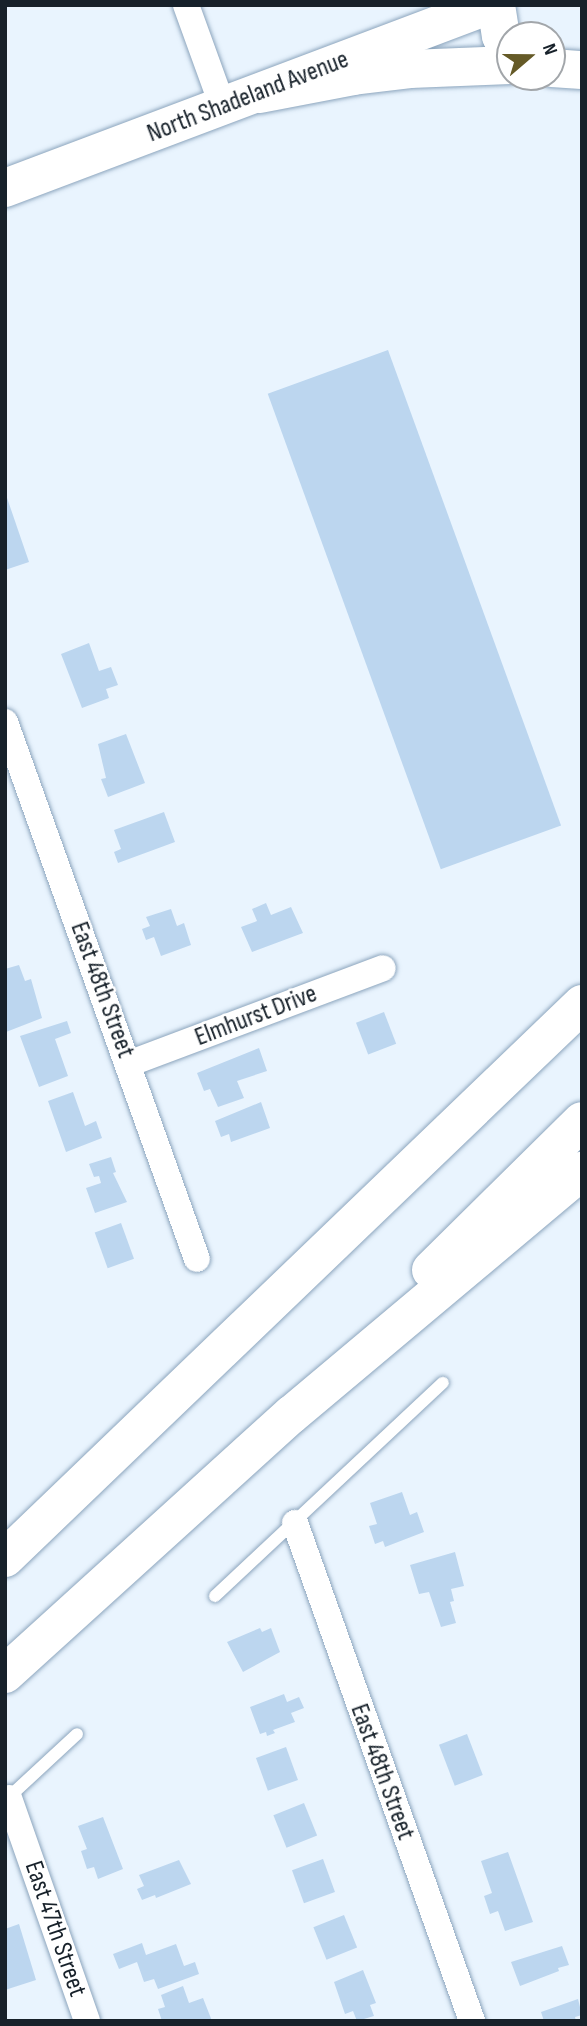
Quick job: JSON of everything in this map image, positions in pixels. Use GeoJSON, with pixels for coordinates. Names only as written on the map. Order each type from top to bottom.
{"type":"FeatureCollection","features":[{"type":"Feature","properties":{"kind":"main road","name":"North Shadeland Avenue"},"geometry":{"type":"LineString","coordinates":[[5,188],[490,5]]}},
{"type":"Feature","properties":{"kind":"main road"},"geometry":{"type":"LineString","coordinates":[[259,94],[352,76],[410,69],[496,66]]}},
{"type":"Feature","properties":{"kind":"main road"},"geometry":{"type":"LineString","coordinates":[[5,1558],[582,1004]]}},
{"type":"Feature","properties":{"kind":"main road"},"geometry":{"type":"LineString","coordinates":[[291,1415],[485,1213],[582,1121]]}},
{"type":"Feature","properties":{"kind":"main road"},"geometry":{"type":"LineString","coordinates":[[5,1674],[291,1415],[582,1171]]}},
{"type":"Feature","properties":{"kind":"street"},"geometry":{"type":"LineString","coordinates":[[186,5],[223,107]]}},
{"type":"Feature","properties":{"kind":"street","name":"East 48th Street"},"geometry":{"type":"LineString","coordinates":[[5,722],[197,1259]]}},
{"type":"Feature","properties":{"kind":"street","name":"Elmhurst Drive"},"geometry":{"type":"LineString","coordinates":[[128,1064],[383,968]]}},
{"type":"Feature","properties":{"kind":"street","name":"East 48th Street"},"geometry":{"type":"LineString","coordinates":[[295,1523],[472,2021]]}},
{"type":"Feature","properties":{"kind":"street","name":"East 47th Street"},"geometry":{"type":"LineString","coordinates":[[7,1800],[87,2021]]}},
{"type":"Feature","properties":{"kind":"lane"},"geometry":{"type":"LineString","coordinates":[[215,1596],[443,1383]]}},
{"type":"Feature","properties":{"kind":"lane"},"geometry":{"type":"LineString","coordinates":[[7,1800],[77,1734]]}},
{"type":"Feature","properties":{"kind":"building"},"geometry":{"type":"Polygon","coordinates":[[[388,350],[561,825],[441,869],[268,394],[388,350]]]}},
{"type":"Feature","properties":{"kind":"building"},"geometry":{"type":"Polygon","coordinates":[[[5,492],[29,562],[5,570],[5,492]]]}},
{"type":"Feature","properties":{"kind":"building"},"geometry":{"type":"Polygon","coordinates":[[[89,643],[99,671],[111,667],[118,685],[106,689],[109,698],[82,708],[61,654],[89,643]]]}},
{"type":"Feature","properties":{"kind":"building"},"geometry":{"type":"Polygon","coordinates":[[[126,734],[145,783],[108,797],[101,779],[106,778],[98,744],[126,734]]]}},
{"type":"Feature","properties":{"kind":"building"},"geometry":{"type":"Polygon","coordinates":[[[164,812],[175,842],[118,863],[114,852],[121,849],[114,830],[164,812]]]}},
{"type":"Feature","properties":{"kind":"building"},"geometry":{"type":"Polygon","coordinates":[[[266,903],[271,915],[291,907],[303,933],[252,952],[241,927],[257,921],[252,909],[266,903]]]}},
{"type":"Feature","properties":{"kind":"building"},"geometry":{"type":"Polygon","coordinates":[[[171,909],[177,926],[184,923],[191,945],[161,956],[154,937],[146,940],[142,929],[150,926],[146,917],[171,909]]]}},
{"type":"Feature","properties":{"kind":"building"},"geometry":{"type":"Polygon","coordinates":[[[19,965],[25,981],[31,979],[42,1018],[6,1032],[5,969],[19,965]]]}},
{"type":"Feature","properties":{"kind":"building"},"geometry":{"type":"Polygon","coordinates":[[[384,1012],[396,1044],[368,1054],[356,1023],[384,1012]]]}},
{"type":"Feature","properties":{"kind":"building"},"geometry":{"type":"Polygon","coordinates":[[[67,1021],[71,1033],[55,1039],[68,1076],[39,1087],[20,1036],[67,1021]]]}},
{"type":"Feature","properties":{"kind":"building"},"geometry":{"type":"Polygon","coordinates":[[[259,1048],[267,1071],[237,1081],[244,1098],[218,1107],[210,1089],[204,1091],[197,1073],[259,1048]]]}},
{"type":"Feature","properties":{"kind":"building"},"geometry":{"type":"Polygon","coordinates":[[[73,1092],[85,1126],[96,1121],[102,1138],[66,1152],[48,1101],[73,1092]]]}},
{"type":"Feature","properties":{"kind":"building"},"geometry":{"type":"Polygon","coordinates":[[[261,1102],[270,1128],[231,1142],[229,1134],[221,1137],[215,1121],[261,1102]]]}},
{"type":"Feature","properties":{"kind":"building"},"geometry":{"type":"Polygon","coordinates":[[[111,1157],[116,1172],[113,1173],[127,1202],[95,1213],[86,1188],[101,1183],[99,1176],[94,1177],[89,1164],[111,1157]]]}},
{"type":"Feature","properties":{"kind":"building"},"geometry":{"type":"Polygon","coordinates":[[[121,1223],[134,1259],[108,1268],[95,1233],[121,1223]]]}},
{"type":"Feature","properties":{"kind":"building"},"geometry":{"type":"Polygon","coordinates":[[[402,1492],[410,1515],[417,1512],[424,1532],[385,1547],[383,1541],[375,1544],[369,1526],[377,1524],[370,1503],[402,1492]]]}},
{"type":"Feature","properties":{"kind":"building"},"geometry":{"type":"Polygon","coordinates":[[[455,1552],[464,1586],[451,1589],[454,1601],[450,1602],[456,1623],[441,1627],[429,1592],[419,1594],[410,1565],[455,1552]]]}},
{"type":"Feature","properties":{"kind":"building"},"geometry":{"type":"Polygon","coordinates":[[[260,1628],[262,1632],[271,1628],[280,1652],[243,1672],[227,1642],[260,1628]]]}},
{"type":"Feature","properties":{"kind":"building"},"geometry":{"type":"Polygon","coordinates":[[[284,1694],[287,1702],[299,1697],[304,1708],[291,1713],[295,1722],[273,1730],[275,1733],[267,1736],[266,1732],[260,1734],[250,1707],[284,1694]]]}},
{"type":"Feature","properties":{"kind":"building"},"geometry":{"type":"Polygon","coordinates":[[[467,1734],[483,1775],[455,1786],[439,1745],[467,1734]]]}},
{"type":"Feature","properties":{"kind":"building"},"geometry":{"type":"Polygon","coordinates":[[[286,1747],[298,1780],[268,1791],[256,1758],[286,1747]]]}},
{"type":"Feature","properties":{"kind":"building"},"geometry":{"type":"Polygon","coordinates":[[[304,1803],[317,1835],[287,1848],[273,1815],[304,1803]]]}},
{"type":"Feature","properties":{"kind":"building"},"geometry":{"type":"Polygon","coordinates":[[[103,1817],[123,1869],[98,1879],[94,1867],[87,1869],[81,1851],[87,1849],[78,1826],[103,1817]]]}},
{"type":"Feature","properties":{"kind":"building"},"geometry":{"type":"Polygon","coordinates":[[[508,1852],[533,1922],[505,1931],[498,1911],[490,1914],[484,1896],[492,1893],[481,1861],[508,1852]]]}},
{"type":"Feature","properties":{"kind":"building"},"geometry":{"type":"Polygon","coordinates":[[[323,1859],[335,1892],[304,1903],[292,1870],[323,1859]]]}},
{"type":"Feature","properties":{"kind":"building"},"geometry":{"type":"Polygon","coordinates":[[[179,1860],[191,1884],[156,1898],[155,1895],[142,1900],[137,1889],[144,1886],[139,1875],[179,1860]]]}},
{"type":"Feature","properties":{"kind":"building"},"geometry":{"type":"Polygon","coordinates":[[[344,1915],[357,1947],[327,1960],[313,1927],[344,1915]]]}},
{"type":"Feature","properties":{"kind":"building"},"geometry":{"type":"Polygon","coordinates":[[[19,1924],[36,1980],[5,1990],[5,1929],[19,1924]]]}},
{"type":"Feature","properties":{"kind":"building"},"geometry":{"type":"Polygon","coordinates":[[[142,1943],[146,1955],[176,1944],[184,1966],[195,1962],[199,1974],[158,1989],[154,1979],[144,1982],[137,1962],[119,1969],[113,1954],[142,1943]]]}},
{"type":"Feature","properties":{"kind":"building"},"geometry":{"type":"Polygon","coordinates":[[[562,1946],[569,1965],[520,1986],[511,1962],[562,1946]]]}},
{"type":"Feature","properties":{"kind":"building"},"geometry":{"type":"Polygon","coordinates":[[[363,1970],[376,2003],[370,2005],[374,2016],[357,2021],[353,2011],[345,2014],[334,1982],[363,1970]]]}},
{"type":"Feature","properties":{"kind":"building"},"geometry":{"type":"Polygon","coordinates":[[[183,1986],[189,2003],[203,1998],[212,2021],[162,2021],[158,2009],[165,2007],[161,1995],[183,1986]]]}},
{"type":"Feature","properties":{"kind":"building"},"geometry":{"type":"Polygon","coordinates":[[[578,1999],[582,2015],[575,2017],[576,2021],[544,2021],[541,2012],[578,1999]]]}}]}
